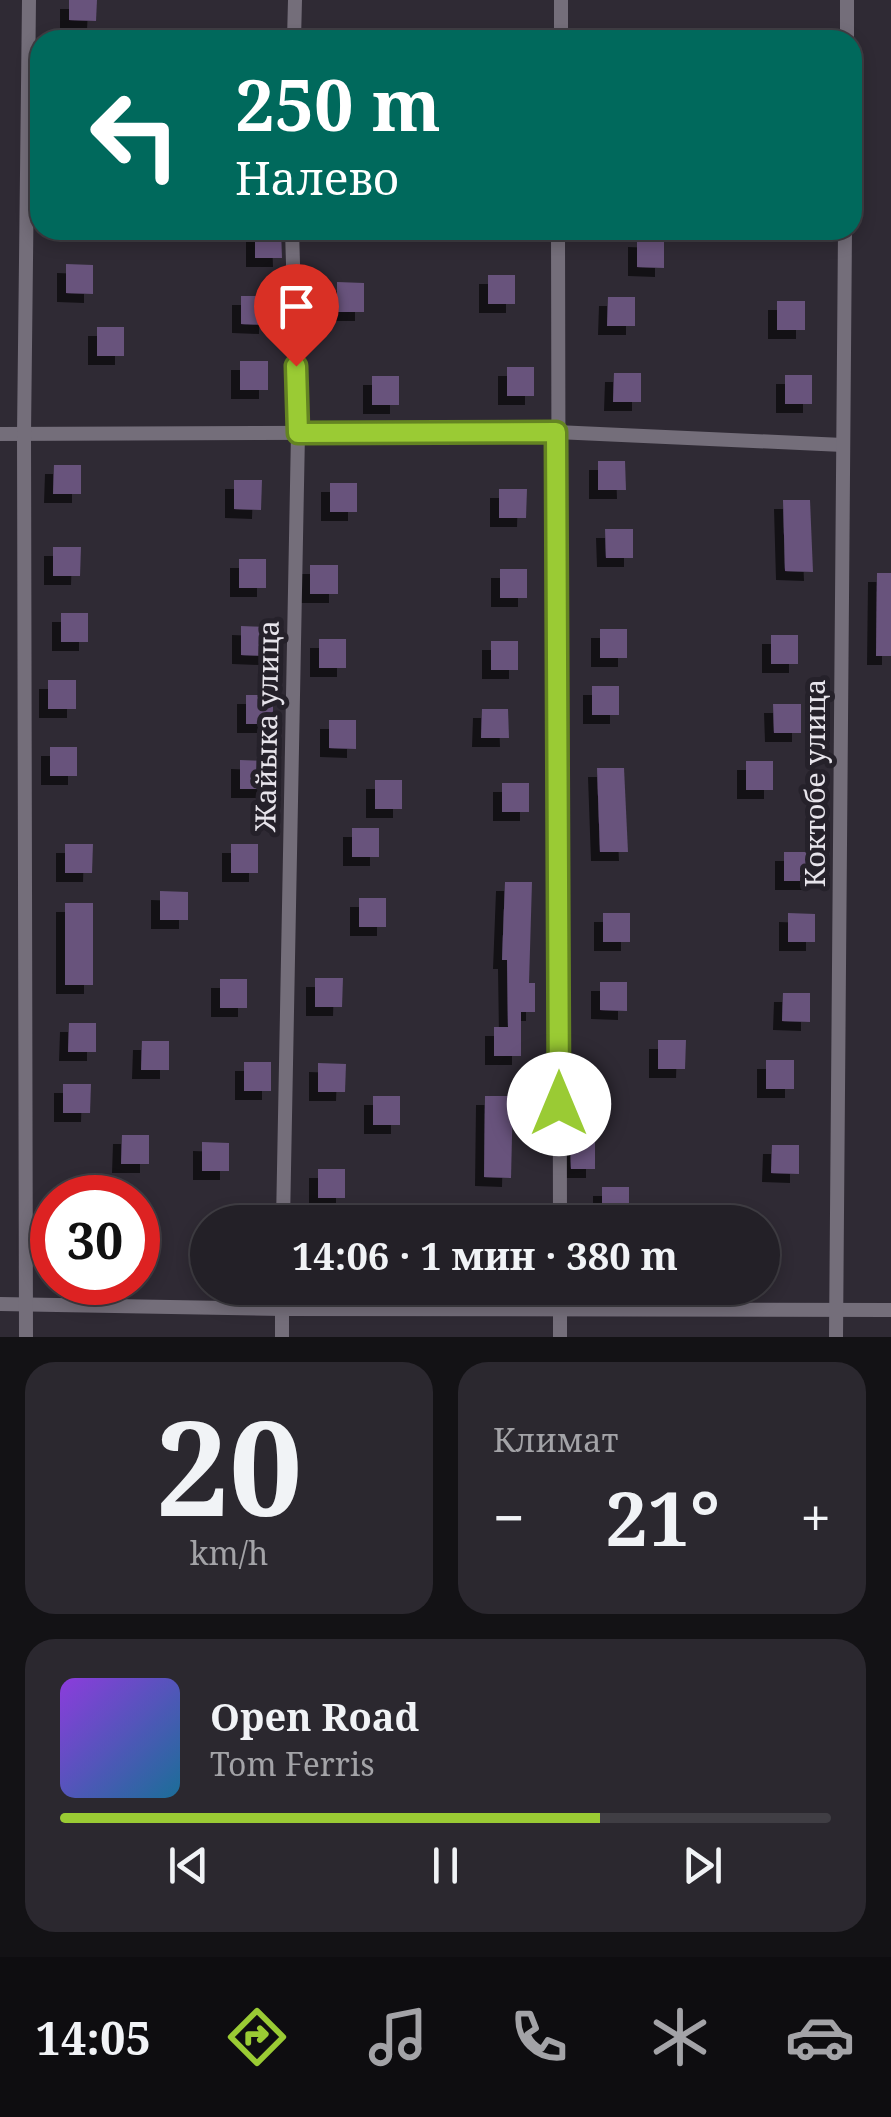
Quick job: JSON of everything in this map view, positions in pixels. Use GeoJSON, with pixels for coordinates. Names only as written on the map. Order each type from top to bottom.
{"type":"FeatureCollection","features":[{"type":"Feature","properties":{"kind":"street"},"geometry":{"type":"LineString","coordinates":[[26,1337],[24,434],[29,0]]}},
{"type":"Feature","properties":{"kind":"street"},"geometry":{"type":"LineString","coordinates":[[294,30],[295,0]]}},
{"type":"Feature","properties":{"kind":"street"},"geometry":{"type":"LineString","coordinates":[[560,30],[561,0]]}},
{"type":"Feature","properties":{"kind":"street"},"geometry":{"type":"LineString","coordinates":[[846,30],[847,0]]}},
{"type":"Feature","properties":{"kind":"street","name":"Жайыка улица"},"geometry":{"type":"LineString","coordinates":[[283,1205],[298,433],[292,240]]}},
{"type":"Feature","properties":{"kind":"street"},"geometry":{"type":"LineString","coordinates":[[558,240],[560,1205]]}},
{"type":"Feature","properties":{"kind":"street","name":"Коктобе улица"},"geometry":{"type":"LineString","coordinates":[[836,1337],[845,240]]}},
{"type":"Feature","properties":{"kind":"street"},"geometry":{"type":"LineString","coordinates":[[0,434],[556,432],[843,445]]}},
{"type":"Feature","properties":{"kind":"street"},"geometry":{"type":"LineString","coordinates":[[0,1304],[282,1310],[891,1310]]}},
{"type":"Feature","properties":{"kind":"street"},"geometry":{"type":"LineString","coordinates":[[282,1305],[282,1337]]}},
{"type":"Feature","properties":{"kind":"street"},"geometry":{"type":"LineString","coordinates":[[560,1305],[560,1337]]}},
{"type":"Feature","properties":{"kind":"building"},"geometry":{"type":"Polygon","coordinates":[[[69,0],[97,0],[96,21],[69,20],[69,0]]]}},
{"type":"Feature","properties":{"kind":"building"},"geometry":{"type":"Polygon","coordinates":[[[255,240],[281,240],[282,258],[255,258],[255,240]]]}},
{"type":"Feature","properties":{"kind":"building"},"geometry":{"type":"Polygon","coordinates":[[[637,240],[664,240],[664,268],[637,267],[637,240]]]}},
{"type":"Feature","properties":{"kind":"building"},"geometry":{"type":"Polygon","coordinates":[[[66,264],[93,265],[93,294],[66,293],[66,264]]]}},
{"type":"Feature","properties":{"kind":"building"},"geometry":{"type":"Polygon","coordinates":[[[488,275],[515,275],[515,304],[488,304],[488,275]]]}},
{"type":"Feature","properties":{"kind":"building"},"geometry":{"type":"Polygon","coordinates":[[[337,282],[364,283],[364,312],[337,312],[337,282]]]}},
{"type":"Feature","properties":{"kind":"building"},"geometry":{"type":"Polygon","coordinates":[[[241,296],[268,296],[268,325],[241,324],[241,296]]]}},
{"type":"Feature","properties":{"kind":"building"},"geometry":{"type":"Polygon","coordinates":[[[608,297],[635,297],[635,326],[607,326],[608,297]]]}},
{"type":"Feature","properties":{"kind":"building"},"geometry":{"type":"Polygon","coordinates":[[[777,301],[805,301],[805,330],[777,330],[777,301]]]}},
{"type":"Feature","properties":{"kind":"building"},"geometry":{"type":"Polygon","coordinates":[[[97,327],[124,327],[124,356],[97,356],[97,327]]]}},
{"type":"Feature","properties":{"kind":"building"},"geometry":{"type":"Polygon","coordinates":[[[240,361],[268,361],[268,390],[240,390],[240,361]]]}},
{"type":"Feature","properties":{"kind":"building"},"geometry":{"type":"Polygon","coordinates":[[[507,367],[534,367],[534,396],[507,396],[507,367]]]}},
{"type":"Feature","properties":{"kind":"building"},"geometry":{"type":"Polygon","coordinates":[[[614,373],[641,373],[641,402],[613,402],[614,373]]]}},
{"type":"Feature","properties":{"kind":"building"},"geometry":{"type":"Polygon","coordinates":[[[785,375],[812,375],[812,404],[785,404],[785,375]]]}},
{"type":"Feature","properties":{"kind":"building"},"geometry":{"type":"Polygon","coordinates":[[[372,376],[399,376],[399,405],[372,405],[372,376]]]}},
{"type":"Feature","properties":{"kind":"building"},"geometry":{"type":"Polygon","coordinates":[[[598,461],[625,461],[626,490],[598,490],[598,461]]]}},
{"type":"Feature","properties":{"kind":"building"},"geometry":{"type":"Polygon","coordinates":[[[54,465],[81,465],[81,494],[53,494],[54,465]]]}},
{"type":"Feature","properties":{"kind":"building"},"geometry":{"type":"Polygon","coordinates":[[[234,480],[262,480],[261,510],[234,509],[234,480]]]}},
{"type":"Feature","properties":{"kind":"building"},"geometry":{"type":"Polygon","coordinates":[[[330,483],[357,483],[357,512],[330,512],[330,483]]]}},
{"type":"Feature","properties":{"kind":"building"},"geometry":{"type":"Polygon","coordinates":[[[499,489],[527,489],[526,518],[499,518],[499,489]]]}},
{"type":"Feature","properties":{"kind":"building"},"geometry":{"type":"Polygon","coordinates":[[[783,500],[810,500],[813,572],[785,571],[783,500]]]}},
{"type":"Feature","properties":{"kind":"building"},"geometry":{"type":"Polygon","coordinates":[[[605,529],[633,529],[633,558],[606,558],[605,529]]]}},
{"type":"Feature","properties":{"kind":"building"},"geometry":{"type":"Polygon","coordinates":[[[53,547],[81,547],[80,576],[53,576],[53,547]]]}},
{"type":"Feature","properties":{"kind":"building"},"geometry":{"type":"Polygon","coordinates":[[[239,559],[266,559],[266,588],[239,588],[239,559]]]}},
{"type":"Feature","properties":{"kind":"building"},"geometry":{"type":"Polygon","coordinates":[[[310,565],[338,565],[338,594],[310,594],[310,565]]]}},
{"type":"Feature","properties":{"kind":"building"},"geometry":{"type":"Polygon","coordinates":[[[500,569],[527,569],[527,598],[500,598],[500,569]]]}},
{"type":"Feature","properties":{"kind":"building"},"geometry":{"type":"Polygon","coordinates":[[[877,573],[891,573],[891,656],[876,656],[877,573]]]}},
{"type":"Feature","properties":{"kind":"building"},"geometry":{"type":"Polygon","coordinates":[[[61,613],[88,613],[88,642],[61,642],[61,613]]]}},
{"type":"Feature","properties":{"kind":"building"},"geometry":{"type":"Polygon","coordinates":[[[241,626],[268,627],[268,656],[241,655],[241,626]]]}},
{"type":"Feature","properties":{"kind":"building"},"geometry":{"type":"Polygon","coordinates":[[[600,629],[627,629],[627,658],[600,658],[600,629]]]}},
{"type":"Feature","properties":{"kind":"building"},"geometry":{"type":"Polygon","coordinates":[[[771,635],[798,635],[798,664],[771,664],[771,635]]]}},
{"type":"Feature","properties":{"kind":"building"},"geometry":{"type":"Polygon","coordinates":[[[319,639],[346,639],[346,668],[319,668],[319,639]]]}},
{"type":"Feature","properties":{"kind":"building"},"geometry":{"type":"Polygon","coordinates":[[[491,641],[518,641],[518,670],[491,670],[491,641]]]}},
{"type":"Feature","properties":{"kind":"building"},"geometry":{"type":"Polygon","coordinates":[[[48,680],[76,680],[76,709],[48,709],[48,680]]]}},
{"type":"Feature","properties":{"kind":"building"},"geometry":{"type":"Polygon","coordinates":[[[592,686],[619,686],[619,715],[592,715],[592,686]]]}},
{"type":"Feature","properties":{"kind":"building"},"geometry":{"type":"Polygon","coordinates":[[[246,695],[273,695],[273,724],[246,724],[246,695]]]}},
{"type":"Feature","properties":{"kind":"building"},"geometry":{"type":"Polygon","coordinates":[[[773,704],[801,704],[801,733],[774,733],[773,704]]]}},
{"type":"Feature","properties":{"kind":"building"},"geometry":{"type":"Polygon","coordinates":[[[482,709],[508,709],[509,738],[481,738],[482,709]]]}},
{"type":"Feature","properties":{"kind":"building"},"geometry":{"type":"Polygon","coordinates":[[[329,720],[356,720],[356,749],[329,748],[329,720]]]}},
{"type":"Feature","properties":{"kind":"building"},"geometry":{"type":"Polygon","coordinates":[[[50,747],[77,747],[77,776],[50,776],[50,747]]]}},
{"type":"Feature","properties":{"kind":"building"},"geometry":{"type":"Polygon","coordinates":[[[240,760],[267,761],[267,789],[240,789],[240,760]]]}},
{"type":"Feature","properties":{"kind":"building"},"geometry":{"type":"Polygon","coordinates":[[[746,761],[773,761],[773,790],[746,790],[746,761]]]}},
{"type":"Feature","properties":{"kind":"building"},"geometry":{"type":"Polygon","coordinates":[[[597,768],[624,768],[628,852],[600,852],[597,768]]]}},
{"type":"Feature","properties":{"kind":"building"},"geometry":{"type":"Polygon","coordinates":[[[375,780],[402,780],[402,809],[375,809],[375,780]]]}},
{"type":"Feature","properties":{"kind":"building"},"geometry":{"type":"Polygon","coordinates":[[[502,783],[529,783],[529,812],[502,812],[502,783]]]}},
{"type":"Feature","properties":{"kind":"building"},"geometry":{"type":"Polygon","coordinates":[[[352,828],[379,828],[379,857],[352,857],[352,828]]]}},
{"type":"Feature","properties":{"kind":"building"},"geometry":{"type":"Polygon","coordinates":[[[65,844],[93,844],[92,873],[65,873],[65,844]]]}},
{"type":"Feature","properties":{"kind":"building"},"geometry":{"type":"Polygon","coordinates":[[[231,844],[258,844],[258,873],[231,873],[231,844]]]}},
{"type":"Feature","properties":{"kind":"building"},"geometry":{"type":"Polygon","coordinates":[[[784,852],[811,852],[811,881],[784,881],[784,852]]]}},
{"type":"Feature","properties":{"kind":"building"},"geometry":{"type":"Polygon","coordinates":[[[505,882],[532,882],[529,983],[535,983],[535,1012],[521,1012],[521,1056],[494,1056],[494,1027],[508,1027],[507,960],[502,960],[505,882]]]}},
{"type":"Feature","properties":{"kind":"building"},"geometry":{"type":"Polygon","coordinates":[[[160,891],[188,892],[188,920],[160,920],[160,891]]]}},
{"type":"Feature","properties":{"kind":"building"},"geometry":{"type":"Polygon","coordinates":[[[359,898],[386,898],[386,927],[359,927],[359,898]]]}},
{"type":"Feature","properties":{"kind":"building"},"geometry":{"type":"Polygon","coordinates":[[[65,903],[93,903],[93,985],[65,985],[65,903]]]}},
{"type":"Feature","properties":{"kind":"building"},"geometry":{"type":"Polygon","coordinates":[[[603,913],[630,913],[630,942],[603,942],[603,913]]]}},
{"type":"Feature","properties":{"kind":"building"},"geometry":{"type":"Polygon","coordinates":[[[788,913],[815,914],[815,942],[788,942],[788,913]]]}},
{"type":"Feature","properties":{"kind":"building"},"geometry":{"type":"Polygon","coordinates":[[[315,978],[343,978],[342,1007],[315,1007],[315,978]]]}},
{"type":"Feature","properties":{"kind":"building"},"geometry":{"type":"Polygon","coordinates":[[[220,979],[247,979],[247,1008],[220,1008],[220,979]]]}},
{"type":"Feature","properties":{"kind":"building"},"geometry":{"type":"Polygon","coordinates":[[[600,982],[627,982],[627,1011],[600,1010],[600,982]]]}},
{"type":"Feature","properties":{"kind":"building"},"geometry":{"type":"Polygon","coordinates":[[[783,993],[810,993],[810,1022],[782,1021],[783,993]]]}},
{"type":"Feature","properties":{"kind":"building"},"geometry":{"type":"Polygon","coordinates":[[[69,1023],[96,1023],[96,1052],[68,1052],[69,1023]]]}},
{"type":"Feature","properties":{"kind":"building"},"geometry":{"type":"Polygon","coordinates":[[[658,1040],[686,1040],[685,1069],[658,1069],[658,1040]]]}},
{"type":"Feature","properties":{"kind":"building"},"geometry":{"type":"Polygon","coordinates":[[[142,1041],[169,1041],[169,1070],[141,1070],[142,1041]]]}},
{"type":"Feature","properties":{"kind":"building"},"geometry":{"type":"Polygon","coordinates":[[[766,1060],[794,1060],[794,1089],[766,1089],[766,1060]]]}},
{"type":"Feature","properties":{"kind":"building"},"geometry":{"type":"Polygon","coordinates":[[[244,1062],[271,1062],[271,1091],[244,1091],[244,1062]]]}},
{"type":"Feature","properties":{"kind":"building"},"geometry":{"type":"Polygon","coordinates":[[[318,1063],[346,1064],[345,1092],[318,1092],[318,1063]]]}},
{"type":"Feature","properties":{"kind":"building"},"geometry":{"type":"Polygon","coordinates":[[[63,1084],[91,1084],[90,1113],[63,1113],[63,1084]]]}},
{"type":"Feature","properties":{"kind":"building"},"geometry":{"type":"Polygon","coordinates":[[[373,1096],[400,1096],[400,1125],[373,1125],[373,1096]]]}},
{"type":"Feature","properties":{"kind":"building"},"geometry":{"type":"Polygon","coordinates":[[[485,1096],[513,1096],[511,1178],[484,1177],[485,1096]]]}},
{"type":"Feature","properties":{"kind":"building"},"geometry":{"type":"Polygon","coordinates":[[[122,1135],[149,1135],[149,1164],[121,1164],[122,1135]]]}},
{"type":"Feature","properties":{"kind":"building"},"geometry":{"type":"Polygon","coordinates":[[[570,1140],[595,1140],[595,1169],[571,1169],[570,1140]]]}},
{"type":"Feature","properties":{"kind":"building"},"geometry":{"type":"Polygon","coordinates":[[[202,1142],[229,1143],[229,1171],[202,1171],[202,1142]]]}},
{"type":"Feature","properties":{"kind":"building"},"geometry":{"type":"Polygon","coordinates":[[[772,1145],[799,1145],[799,1174],[771,1173],[772,1145]]]}},
{"type":"Feature","properties":{"kind":"building"},"geometry":{"type":"Polygon","coordinates":[[[318,1169],[345,1169],[345,1198],[318,1198],[318,1169]]]}},
{"type":"Feature","properties":{"kind":"building"},"geometry":{"type":"Polygon","coordinates":[[[602,1187],[629,1187],[629,1205],[602,1205],[602,1187]]]}},
{"type":"Feature","properties":{"kind":"route"},"geometry":{"type":"LineString","coordinates":[[296,366],[298,433],[556,432],[559,1104]]}}]}
